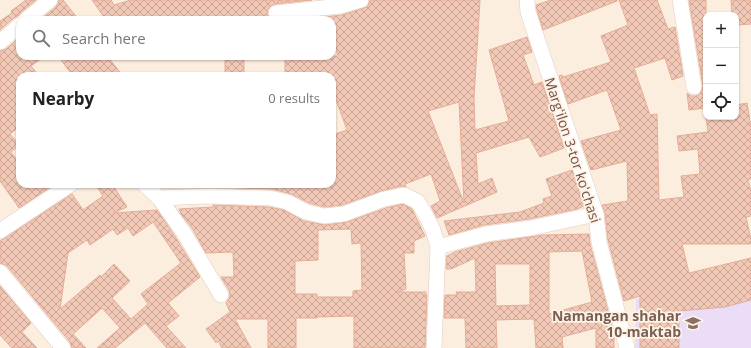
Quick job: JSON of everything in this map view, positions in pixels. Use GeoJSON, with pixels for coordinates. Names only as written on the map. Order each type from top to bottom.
{"type":"FeatureCollection","features":[{"type":"Feature","properties":{"kind":"street"},"geometry":{"type":"LineString","coordinates":[[31,16],[50,0]]}},
{"type":"Feature","properties":{"kind":"street"},"geometry":{"type":"LineString","coordinates":[[276,13],[340,6],[361,0]]}},
{"type":"Feature","properties":{"kind":"street","name":"Margʻilon 3-tor koʻchasi"},"geometry":{"type":"LineString","coordinates":[[527,0],[528,12],[596,214],[599,242],[627,348]]}},
{"type":"Feature","properties":{"kind":"street"},"geometry":{"type":"LineString","coordinates":[[680,0],[694,87]]}},
{"type":"Feature","properties":{"kind":"street"},"geometry":{"type":"LineString","coordinates":[[0,42],[16,28]]}},
{"type":"Feature","properties":{"kind":"street"},"geometry":{"type":"LineString","coordinates":[[0,231],[65,188]]}},
{"type":"Feature","properties":{"kind":"street"},"geometry":{"type":"LineString","coordinates":[[148,188],[159,198],[184,233],[220,295]]}},
{"type":"Feature","properties":{"kind":"street"},"geometry":{"type":"LineString","coordinates":[[159,198],[208,196],[270,198],[288,202],[306,212],[324,216],[344,214],[384,199],[404,195],[418,202],[433,230],[438,247],[434,348]]}},
{"type":"Feature","properties":{"kind":"street"},"geometry":{"type":"LineString","coordinates":[[438,247],[486,234],[531,228],[596,214]]}},
{"type":"Feature","properties":{"kind":"street"},"geometry":{"type":"LineString","coordinates":[[0,272],[63,348]]}},
{"type":"Feature","properties":{"kind":"shaded area","name":"Namangan shahar 10-maktab"},"geometry":{"type":"Polygon","coordinates":[[[751,275],[751,348],[635,348],[636,299],[679,298],[751,275]]]}},
{"type":"Feature","properties":{"kind":"building"},"geometry":{"type":"Polygon","coordinates":[[[26,0],[36,0],[0,30],[0,21],[12,13],[11,11],[26,0]]]}},
{"type":"Feature","properties":{"kind":"building"},"geometry":{"type":"Polygon","coordinates":[[[59,0],[63,0],[76,16],[45,16],[56,7],[59,0]]]}},
{"type":"Feature","properties":{"kind":"building"},"geometry":{"type":"Polygon","coordinates":[[[92,0],[111,0],[114,5],[131,0],[312,0],[275,4],[268,9],[268,16],[103,16],[92,0]]]}},
{"type":"Feature","properties":{"kind":"building"},"geometry":{"type":"Polygon","coordinates":[[[370,0],[480,0],[474,98],[475,130],[509,121],[489,50],[527,37],[532,52],[523,55],[534,85],[542,82],[564,148],[540,157],[529,137],[476,153],[478,184],[492,178],[497,192],[437,218],[431,206],[440,201],[431,174],[405,184],[406,187],[402,186],[381,191],[342,205],[325,207],[309,203],[291,194],[272,189],[242,188],[336,188],[336,134],[347,130],[336,100],[336,72],[285,72],[285,60],[336,60],[336,56],[338,56],[336,49],[336,16],[333,16],[342,15],[368,6],[370,0]],[[459,102],[428,111],[464,203],[459,102]]]}},
{"type":"Feature","properties":{"kind":"building"},"geometry":{"type":"Polygon","coordinates":[[[551,0],[617,1],[543,30],[536,5],[551,0]]]}},
{"type":"Feature","properties":{"kind":"building"},"geometry":{"type":"Polygon","coordinates":[[[619,0],[657,0],[668,29],[675,27],[683,76],[672,80],[665,58],[634,68],[650,115],[657,114],[659,200],[684,197],[681,176],[700,174],[698,149],[679,151],[677,136],[708,132],[706,120],[739,120],[739,104],[747,103],[751,127],[751,179],[748,179],[751,192],[751,216],[746,217],[751,244],[682,244],[689,273],[751,258],[751,300],[725,307],[679,311],[679,348],[640,348],[640,296],[624,301],[608,240],[605,213],[602,205],[628,201],[627,161],[591,170],[581,141],[621,130],[607,90],[568,104],[559,76],[562,75],[563,77],[611,62],[601,36],[628,25],[619,0]]]}},
{"type":"Feature","properties":{"kind":"building"},"geometry":{"type":"Polygon","coordinates":[[[689,0],[706,0],[706,12],[703,12],[703,86],[689,0]]]}},
{"type":"Feature","properties":{"kind":"building"},"geometry":{"type":"Polygon","coordinates":[[[731,0],[751,0],[751,24],[739,25],[739,12],[732,12],[731,0]]]}},
{"type":"Feature","properties":{"kind":"building"},"geometry":{"type":"Polygon","coordinates":[[[16,40],[16,60],[39,60],[31,66],[36,72],[16,72],[16,129],[10,134],[16,141],[16,148],[11,152],[16,159],[16,188],[49,188],[19,208],[0,181],[0,51],[6,49],[16,40]]]}},
{"type":"Feature","properties":{"kind":"building"},"geometry":{"type":"Polygon","coordinates":[[[61,60],[110,60],[120,72],[70,72],[61,60]]]}},
{"type":"Feature","properties":{"kind":"building"},"geometry":{"type":"Polygon","coordinates":[[[225,60],[244,60],[244,72],[225,72],[225,60]]]}},
{"type":"Feature","properties":{"kind":"building"},"geometry":{"type":"Polygon","coordinates":[[[703,86],[703,108],[689,110],[687,93],[691,96],[696,96],[700,94],[703,86]]]}},
{"type":"Feature","properties":{"kind":"building"},"geometry":{"type":"Polygon","coordinates":[[[572,170],[584,206],[577,209],[529,219],[484,225],[449,235],[444,221],[520,212],[544,203],[543,199],[552,196],[546,179],[572,170]]]}},
{"type":"Feature","properties":{"kind":"building"},"geometry":{"type":"Polygon","coordinates":[[[98,188],[115,188],[127,207],[113,213],[157,210],[200,277],[168,303],[179,316],[166,326],[186,348],[167,348],[145,323],[115,348],[97,348],[120,328],[102,308],[73,334],[86,348],[72,348],[70,342],[7,266],[0,263],[1,240],[72,194],[83,210],[103,196],[98,188]],[[153,222],[133,236],[128,228],[117,235],[113,229],[90,245],[87,240],[68,253],[60,309],[100,275],[101,277],[114,264],[130,281],[112,298],[131,319],[148,304],[141,294],[181,263],[153,222]]]}},
{"type":"Feature","properties":{"kind":"building"},"geometry":{"type":"Polygon","coordinates":[[[403,204],[412,209],[425,236],[414,241],[414,253],[404,253],[406,289],[398,292],[426,292],[425,348],[354,348],[354,316],[296,318],[296,348],[268,348],[268,319],[235,319],[251,348],[222,348],[218,341],[216,343],[206,329],[230,312],[226,303],[229,299],[229,290],[221,277],[234,277],[233,252],[206,253],[179,209],[213,207],[213,205],[269,207],[284,210],[304,221],[325,225],[347,222],[386,208],[403,204]],[[351,229],[318,230],[318,260],[295,261],[295,294],[317,294],[317,297],[353,297],[353,291],[362,290],[361,243],[352,244],[351,229]]]}},
{"type":"Feature","properties":{"kind":"building"},"geometry":{"type":"Polygon","coordinates":[[[589,234],[590,244],[614,333],[614,348],[596,348],[596,328],[562,337],[563,348],[536,348],[534,319],[496,320],[497,348],[466,348],[465,318],[444,318],[445,295],[457,295],[456,292],[476,292],[475,258],[451,269],[446,269],[447,256],[455,252],[488,243],[543,235],[589,234]],[[582,251],[549,252],[549,314],[592,302],[582,251]],[[495,264],[496,306],[530,305],[530,264],[495,264]]]}},
{"type":"Feature","properties":{"kind":"building"},"geometry":{"type":"Polygon","coordinates":[[[0,286],[31,323],[22,332],[37,348],[12,348],[0,335],[0,286]]]}},
{"type":"Feature","properties":{"kind":"place","name":"Namangan shahar 10-maktab"},"geometry":{"type":"Point","coordinates":[693,323]}}]}
